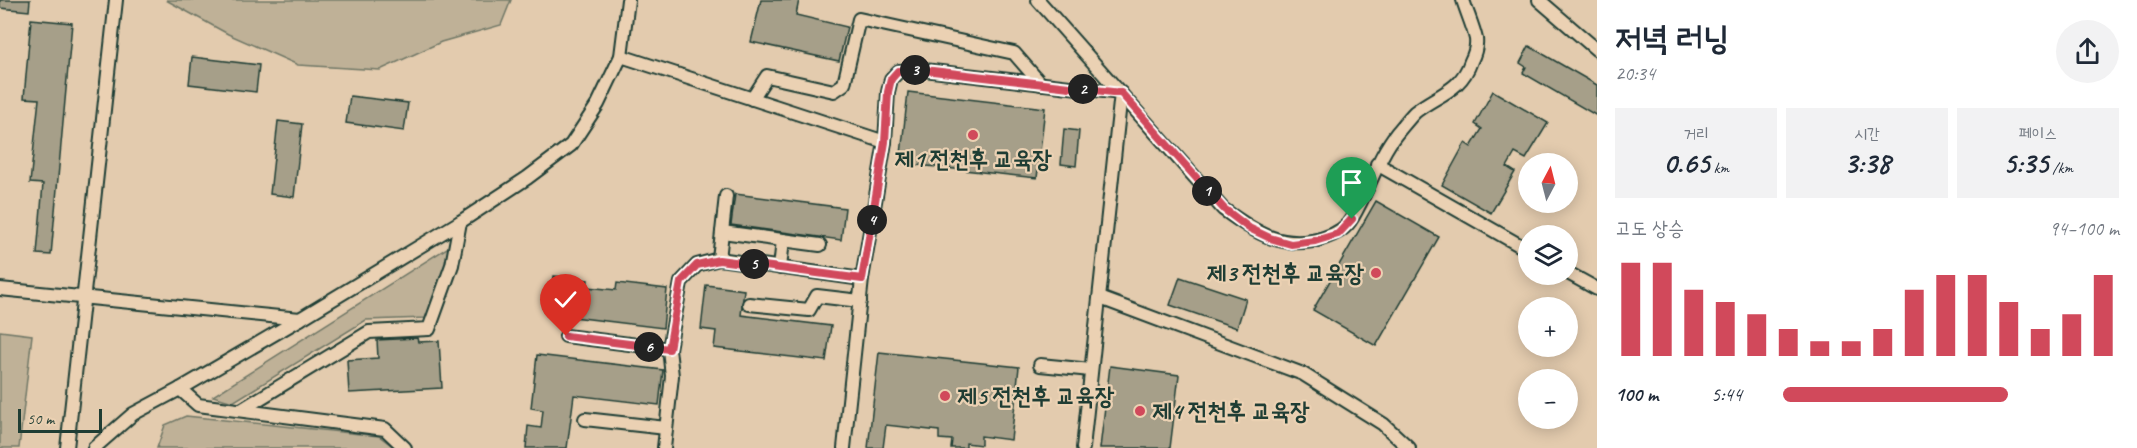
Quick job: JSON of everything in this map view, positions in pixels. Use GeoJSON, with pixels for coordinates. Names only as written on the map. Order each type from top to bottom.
{"type":"FeatureCollection","features":[{"type":"Feature","properties":{"kind":"street"},"geometry":{"type":"LineString","coordinates":[[67,448],[116,0]]}},
{"type":"Feature","properties":{"kind":"street"},"geometry":{"type":"LineString","coordinates":[[94,448],[132,414],[180,389],[300,319],[460,222],[527,178],[571,145],[598,104],[621,56],[628,0]]}},
{"type":"Feature","properties":{"kind":"street"},"geometry":{"type":"LineString","coordinates":[[1038,0],[1224,209],[1249,228],[1270,238],[1291,244],[1315,241],[1338,234],[1352,219],[1377,164],[1396,134],[1414,113],[1464,79],[1476,42],[1463,0]]}},
{"type":"Feature","properties":{"kind":"street"},"geometry":{"type":"LineString","coordinates":[[1539,0],[1597,50]]}},
{"type":"Feature","properties":{"kind":"street"},"geometry":{"type":"LineString","coordinates":[[752,99],[767,76],[834,91],[844,84],[859,19],[1014,53],[1041,84]]}},
{"type":"Feature","properties":{"kind":"street"},"geometry":{"type":"LineString","coordinates":[[621,56],[885,142]]}},
{"type":"Feature","properties":{"kind":"street"},"geometry":{"type":"LineString","coordinates":[[844,448],[862,279],[885,142],[891,79],[898,71],[924,70],[1121,93]]}},
{"type":"Feature","properties":{"kind":"street"},"geometry":{"type":"LineString","coordinates":[[1083,448],[1121,93]]}},
{"type":"Feature","properties":{"kind":"street"},"geometry":{"type":"LineString","coordinates":[[1377,164],[1518,244]]}},
{"type":"Feature","properties":{"kind":"street"},"geometry":{"type":"LineString","coordinates":[[719,260],[726,196]]}},
{"type":"Feature","properties":{"kind":"street"},"geometry":{"type":"LineString","coordinates":[[241,410],[369,332],[429,329],[452,265],[460,222]]}},
{"type":"Feature","properties":{"kind":"street"},"geometry":{"type":"LineString","coordinates":[[722,232],[820,245]]}},
{"type":"Feature","properties":{"kind":"street"},"geometry":{"type":"LineString","coordinates":[[780,268],[783,240]]}},
{"type":"Feature","properties":{"kind":"street"},"geometry":{"type":"LineString","coordinates":[[664,448],[672,376],[669,349],[681,282],[697,265],[719,260],[862,279]]}},
{"type":"Feature","properties":{"kind":"street"},"geometry":{"type":"LineString","coordinates":[[1578,279],[1597,289]]}},
{"type":"Feature","properties":{"kind":"street"},"geometry":{"type":"LineString","coordinates":[[0,289],[300,319]]}},
{"type":"Feature","properties":{"kind":"street"},"geometry":{"type":"LineString","coordinates":[[749,304],[809,310],[817,296],[860,301]]}},
{"type":"Feature","properties":{"kind":"street"},"geometry":{"type":"LineString","coordinates":[[1100,298],[1303,374],[1383,424],[1409,448]]}},
{"type":"Feature","properties":{"kind":"street"},"geometry":{"type":"LineString","coordinates":[[566,336],[669,349]]}},
{"type":"Feature","properties":{"kind":"street"},"geometry":{"type":"LineString","coordinates":[[1040,364],[1091,370]]}},
{"type":"Feature","properties":{"kind":"street"},"geometry":{"type":"LineString","coordinates":[[180,389],[198,405],[385,429],[405,448]]}},
{"type":"Feature","properties":{"kind":"street"},"geometry":{"type":"LineString","coordinates":[[585,419],[666,428]]}},
{"type":"Feature","properties":{"kind":"shaded area"},"geometry":{"type":"Polygon","coordinates":[[[166,0],[511,0],[501,25],[441,42],[380,70],[298,65],[228,34],[166,0]]]}},
{"type":"Feature","properties":{"kind":"shaded area"},"geometry":{"type":"Polygon","coordinates":[[[450,246],[444,271],[426,318],[366,320],[233,402],[213,396],[450,246]]]}},
{"type":"Feature","properties":{"kind":"shaded area"},"geometry":{"type":"Polygon","coordinates":[[[0,331],[32,335],[19,448],[0,448],[0,331]]]}},
{"type":"Feature","properties":{"kind":"shaded area"},"geometry":{"type":"Polygon","coordinates":[[[186,416],[379,436],[395,448],[157,448],[165,425],[186,416]]]}},
{"type":"Feature","properties":{"kind":"building"},"geometry":{"type":"Polygon","coordinates":[[[0,0],[30,0],[29,11],[0,8],[0,0]]]}},
{"type":"Feature","properties":{"kind":"building"},"geometry":{"type":"Polygon","coordinates":[[[761,0],[799,0],[796,15],[847,27],[839,61],[751,42],[761,0]]]}},
{"type":"Feature","properties":{"kind":"building"},"geometry":{"type":"Polygon","coordinates":[[[31,19],[72,23],[51,255],[37,254],[43,184],[30,183],[39,99],[24,98],[31,19]]]}},
{"type":"Feature","properties":{"kind":"building"},"geometry":{"type":"Polygon","coordinates":[[[1529,46],[1597,85],[1597,116],[1523,73],[1526,67],[1520,63],[1529,46]]]}},
{"type":"Feature","properties":{"kind":"building"},"geometry":{"type":"Polygon","coordinates":[[[192,57],[259,65],[256,92],[189,84],[192,57]]]}},
{"type":"Feature","properties":{"kind":"building"},"geometry":{"type":"Polygon","coordinates":[[[1493,91],[1548,123],[1530,153],[1515,153],[1507,167],[1515,172],[1491,213],[1442,185],[1465,143],[1471,147],[1482,129],[1475,124],[1493,91]]]}},
{"type":"Feature","properties":{"kind":"building","name":"제1 전천후 교육장"},"geometry":{"type":"Polygon","coordinates":[[[908,92],[1045,108],[1037,178],[900,163],[908,92]]]}},
{"type":"Feature","properties":{"kind":"building"},"geometry":{"type":"Polygon","coordinates":[[[350,96],[408,103],[404,131],[346,123],[350,96]]]}},
{"type":"Feature","properties":{"kind":"building"},"geometry":{"type":"Polygon","coordinates":[[[278,121],[302,124],[294,197],[270,194],[278,121]]]}},
{"type":"Feature","properties":{"kind":"building"},"geometry":{"type":"Polygon","coordinates":[[[1064,129],[1079,131],[1076,166],[1061,164],[1064,129]]]}},
{"type":"Feature","properties":{"kind":"building"},"geometry":{"type":"Polygon","coordinates":[[[735,194],[845,208],[841,240],[731,225],[735,194]]]}},
{"type":"Feature","properties":{"kind":"building","name":"제3 전천후 교육장"},"geometry":{"type":"Polygon","coordinates":[[[1376,201],[1439,237],[1376,346],[1313,310],[1376,201]]]}},
{"type":"Feature","properties":{"kind":"building"},"geometry":{"type":"Polygon","coordinates":[[[554,276],[588,280],[587,287],[616,290],[617,283],[667,289],[663,328],[549,314],[554,276]]]}},
{"type":"Feature","properties":{"kind":"building"},"geometry":{"type":"Polygon","coordinates":[[[1180,277],[1246,299],[1237,328],[1170,305],[1180,277]]]}},
{"type":"Feature","properties":{"kind":"building"},"geometry":{"type":"Polygon","coordinates":[[[706,285],[744,290],[741,315],[831,326],[826,361],[714,348],[716,331],[701,329],[706,285]]]}},
{"type":"Feature","properties":{"kind":"building"},"geometry":{"type":"Polygon","coordinates":[[[417,338],[418,342],[439,341],[442,388],[349,393],[347,360],[378,358],[377,340],[417,338]]]}},
{"type":"Feature","properties":{"kind":"building","name":"제5 전천후 교육장"},"geometry":{"type":"Polygon","coordinates":[[[879,352],[1019,367],[1011,440],[981,436],[981,445],[966,443],[966,448],[951,448],[952,440],[939,439],[939,431],[886,425],[883,448],[868,448],[879,352]]]}},
{"type":"Feature","properties":{"kind":"building"},"geometry":{"type":"Polygon","coordinates":[[[537,355],[663,370],[659,405],[574,395],[567,448],[526,448],[528,426],[541,428],[543,410],[531,408],[537,355]]]}},
{"type":"Feature","properties":{"kind":"building","name":"제4 전천후 교육장"},"geometry":{"type":"Polygon","coordinates":[[[1110,366],[1179,375],[1170,448],[1100,448],[1110,366]]]}},
{"type":"Feature","properties":{"kind":"place","name":"제1 전천후 교육장"},"geometry":{"type":"Point","coordinates":[973,135]}},
{"type":"Feature","properties":{"kind":"place","name":"제3 전천후 교육장"},"geometry":{"type":"Point","coordinates":[1376,273]}},
{"type":"Feature","properties":{"kind":"place","name":"제5 전천후 교육장"},"geometry":{"type":"Point","coordinates":[945,396]}},
{"type":"Feature","properties":{"kind":"place","name":"제4 전천후 교육장"},"geometry":{"type":"Point","coordinates":[1140,411]}},
{"type":"Feature","properties":{"kind":"route"},"geometry":{"type":"LineString","coordinates":[[566,336],[669,349],[681,282],[697,265],[719,260],[862,279],[885,142],[888,92],[891,79],[898,71],[924,70],[1121,93],[1224,209],[1249,228],[1270,238],[1291,244],[1315,241],[1338,234],[1352,219]]}}]}
